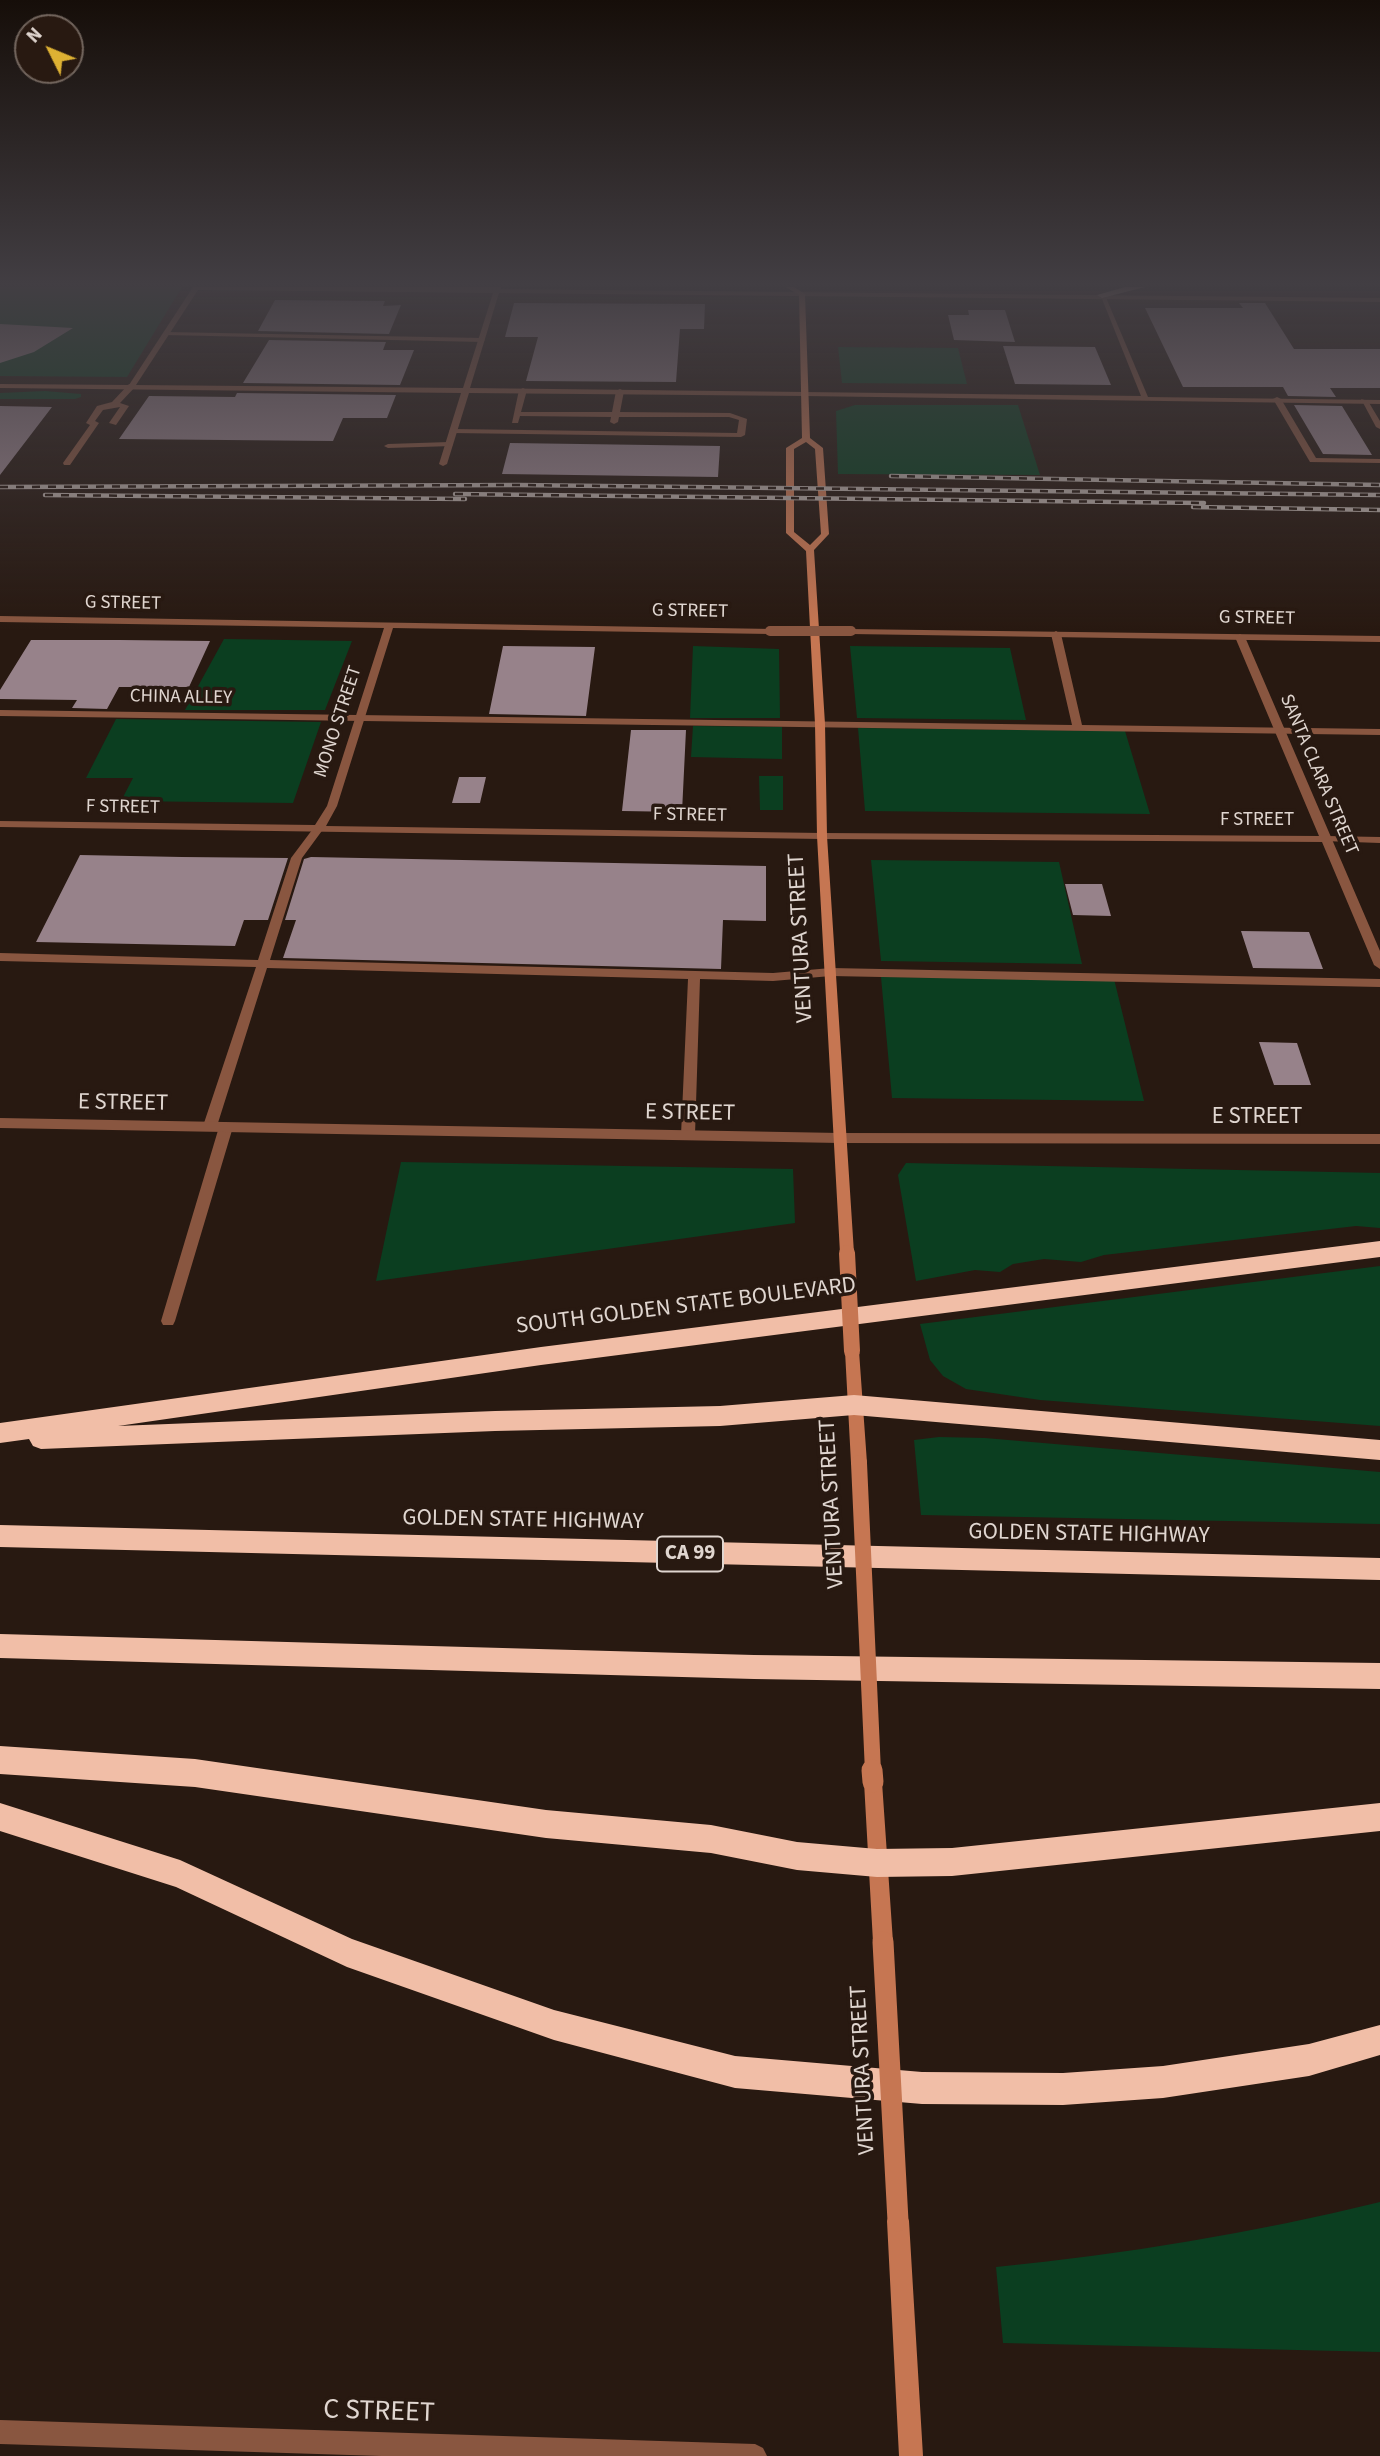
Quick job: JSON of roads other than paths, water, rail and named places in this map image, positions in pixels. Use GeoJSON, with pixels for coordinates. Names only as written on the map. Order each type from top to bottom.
{"type":"FeatureCollection","features":[{"type":"Feature","properties":{"kind":"highway","name":"SOUTH GOLDEN STATE BOULEVARD"},"geometry":{"type":"LineString","coordinates":[[0,1433],[541,1356],[1380,1249]]}},
{"type":"Feature","properties":{"kind":"highway"},"geometry":{"type":"LineString","coordinates":[[0,1441],[495,1421],[731,1416],[854,1405],[1380,1450]]}},
{"type":"Feature","properties":{"kind":"highway","name":"GOLDEN STATE HIGHWAY"},"geometry":{"type":"LineString","coordinates":[[0,1536],[1380,1570]]}},
{"type":"Feature","properties":{"kind":"highway"},"geometry":{"type":"LineString","coordinates":[[0,1646],[754,1667],[1380,1676]]}},
{"type":"Feature","properties":{"kind":"highway"},"geometry":{"type":"LineString","coordinates":[[0,1760],[195,1773],[546,1824],[711,1839],[797,1856],[877,1863],[952,1862],[1380,1817]]}},
{"type":"Feature","properties":{"kind":"highway"},"geometry":{"type":"LineString","coordinates":[[0,1817],[180,1874],[348,1952],[554,2025],[735,2072],[922,2088],[1063,2089],[1163,2082],[1309,2060],[1380,2040]]}},
{"type":"Feature","properties":{"kind":"main road","name":"VENTURA STREET"},"geometry":{"type":"LineString","coordinates":[[804,402],[806,439],[819,449],[825,534],[810,550],[820,724],[822,836],[859,1463],[877,1863],[911,2456]]}},
{"type":"Feature","properties":{"kind":"main road"},"geometry":{"type":"LineString","coordinates":[[806,439],[790,448],[790,533],[810,550]]}},
{"type":"Feature","properties":{"kind":"street"},"geometry":{"type":"LineString","coordinates":[[443,464],[462,402]]}},
{"type":"Feature","properties":{"kind":"street"},"geometry":{"type":"LineString","coordinates":[[512,432],[520,402]]}},
{"type":"Feature","properties":{"kind":"street"},"geometry":{"type":"LineString","coordinates":[[611,434],[618,402]]}},
{"type":"Feature","properties":{"kind":"street"},"geometry":{"type":"LineString","coordinates":[[1279,402],[1313,460],[1380,461]]}},
{"type":"Feature","properties":{"kind":"street"},"geometry":{"type":"LineString","coordinates":[[1364,402],[1380,427]]}},
{"type":"Feature","properties":{"kind":"street"},"geometry":{"type":"LineString","coordinates":[[66,463],[100,408],[115,404],[125,406],[113,423]]}},
{"type":"Feature","properties":{"kind":"street"},"geometry":{"type":"LineString","coordinates":[[453,431],[741,436],[743,419],[730,415],[517,414]]}},
{"type":"Feature","properties":{"kind":"street"},"geometry":{"type":"LineString","coordinates":[[388,446],[449,444]]}},
{"type":"Feature","properties":{"kind":"street","name":"G STREET"},"geometry":{"type":"LineString","coordinates":[[0,619],[1380,639]]}},
{"type":"Feature","properties":{"kind":"street","name":"MONO STREET"},"geometry":{"type":"LineString","coordinates":[[210,1126],[297,858],[332,806],[362,718],[389,625]]}},
{"type":"Feature","properties":{"kind":"street"},"geometry":{"type":"LineString","coordinates":[[1056,634],[1077,727]]}},
{"type":"Feature","properties":{"kind":"street","name":"SANTA CLARA STREET"},"geometry":{"type":"LineString","coordinates":[[1240,637],[1380,965]]}},
{"type":"Feature","properties":{"kind":"street","name":"CHINA ALLEY"},"geometry":{"type":"LineString","coordinates":[[0,713],[1380,732]]}},
{"type":"Feature","properties":{"kind":"street","name":"F STREET"},"geometry":{"type":"LineString","coordinates":[[0,824],[822,836],[1380,840]]}},
{"type":"Feature","properties":{"kind":"street"},"geometry":{"type":"LineString","coordinates":[[0,957],[773,977],[831,972],[1380,983]]}},
{"type":"Feature","properties":{"kind":"street"},"geometry":{"type":"LineString","coordinates":[[688,1135],[694,975]]}},
{"type":"Feature","properties":{"kind":"street","name":"E STREET"},"geometry":{"type":"LineString","coordinates":[[0,1123],[841,1138],[1380,1139]]}},
{"type":"Feature","properties":{"kind":"street"},"geometry":{"type":"LineString","coordinates":[[168,1321],[226,1127]]}},
{"type":"Feature","properties":{"kind":"street","name":"C STREET"},"geometry":{"type":"LineString","coordinates":[[0,2432],[755,2456]]}},
{"type":"Feature","properties":{"kind":"railway"},"geometry":{"type":"LineString","coordinates":[[891,476],[1380,485]]}},
{"type":"Feature","properties":{"kind":"railway"},"geometry":{"type":"LineString","coordinates":[[0,487],[518,485],[1380,495]]}},
{"type":"Feature","properties":{"kind":"railway"},"geometry":{"type":"LineString","coordinates":[[455,494],[1204,503]]}},
{"type":"Feature","properties":{"kind":"railway"},"geometry":{"type":"LineString","coordinates":[[45,495],[465,499]]}},
{"type":"Feature","properties":{"kind":"railway"},"geometry":{"type":"LineString","coordinates":[[1193,507],[1380,510]]}}]}
